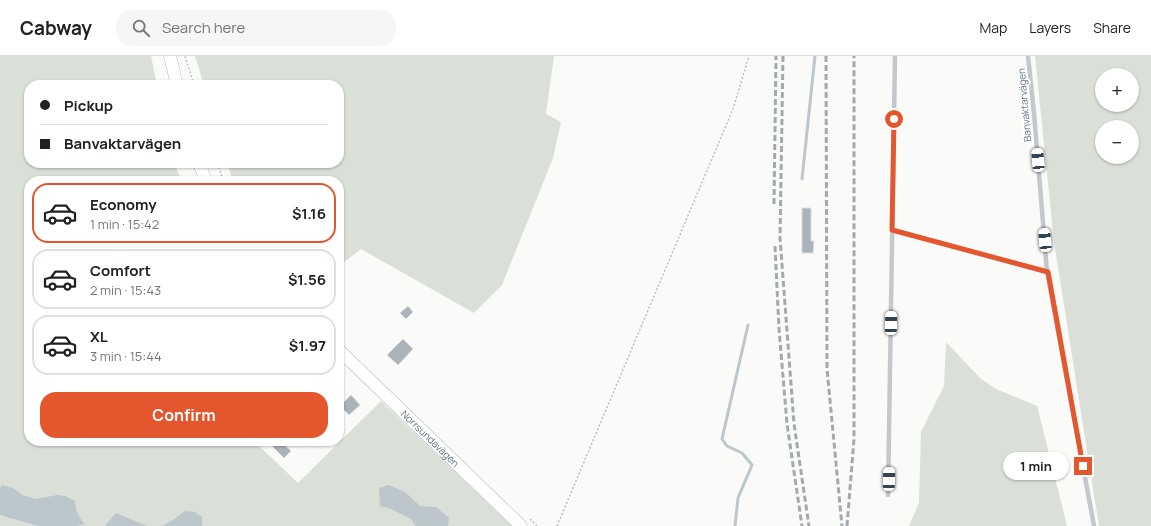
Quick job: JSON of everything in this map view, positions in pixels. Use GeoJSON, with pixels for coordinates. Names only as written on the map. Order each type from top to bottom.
{"type":"FeatureCollection","features":[{"type":"Feature","properties":{"kind":"street"},"geometry":{"type":"LineString","coordinates":[[170,56],[176,80]]}},
{"type":"Feature","properties":{"kind":"street","name":"Norrsundavägen"},"geometry":{"type":"LineString","coordinates":[[344,355],[521,526]]}},
{"type":"Feature","properties":{"kind":"lane"},"geometry":{"type":"LineString","coordinates":[[888,495],[895,56]]}},
{"type":"Feature","properties":{"kind":"lane","name":"Banvaktarvägen"},"geometry":{"type":"LineString","coordinates":[[1028,56],[1048,272],[1094,526]]}},
{"type":"Feature","properties":{"kind":"lane"},"geometry":{"type":"LineString","coordinates":[[892,230],[1048,272]]}},
{"type":"Feature","properties":{"kind":"path"},"geometry":{"type":"LineString","coordinates":[[185,56],[192,80]]}},
{"type":"Feature","properties":{"kind":"path"},"geometry":{"type":"LineString","coordinates":[[557,526],[733,109],[749,56]]}},
{"type":"Feature","properties":{"kind":"shaded area"},"geometry":{"type":"Polygon","coordinates":[[[0,56],[151,56],[156,80],[24,80],[24,168],[176,168],[180,176],[24,176],[24,446],[259,446],[298,483],[335,446],[344,446],[344,438],[381,401],[512,526],[0,526],[0,56]]]}},
{"type":"Feature","properties":{"kind":"shaded area"},"geometry":{"type":"Polygon","coordinates":[[[195,56],[554,56],[546,114],[561,122],[553,158],[502,285],[474,313],[361,249],[344,262],[344,176],[231,176],[229,168],[344,168],[344,80],[202,80],[195,56]]]}},
{"type":"Feature","properties":{"kind":"shaded area"},"geometry":{"type":"Polygon","coordinates":[[[1035,56],[1151,56],[1151,526],[1099,526],[1054,242],[1035,56]]]}},
{"type":"Feature","properties":{"kind":"shaded area"},"geometry":{"type":"Polygon","coordinates":[[[946,342],[981,379],[996,389],[1037,406],[1067,526],[909,526],[919,503],[921,432],[944,386],[946,342]]]}},
{"type":"Feature","properties":{"kind":"shaded area"},"geometry":{"type":"Polygon","coordinates":[[[2,485],[13,488],[22,495],[36,499],[57,495],[65,496],[75,501],[78,514],[85,524],[77,526],[38,526],[0,515],[0,489],[2,485]]]}},
{"type":"Feature","properties":{"kind":"shaded area"},"geometry":{"type":"Polygon","coordinates":[[[389,485],[405,492],[420,506],[436,507],[449,518],[448,526],[416,526],[411,519],[391,509],[380,506],[379,488],[389,485]]]}},
{"type":"Feature","properties":{"kind":"shaded area"},"geometry":{"type":"Polygon","coordinates":[[[185,511],[195,512],[202,517],[202,526],[162,526],[173,520],[185,511]]]}},
{"type":"Feature","properties":{"kind":"shaded area"},"geometry":{"type":"Polygon","coordinates":[[[116,513],[147,526],[105,526],[116,513]]]}},
{"type":"Feature","properties":{"kind":"building"},"geometry":{"type":"Polygon","coordinates":[[[802,208],[811,208],[811,241],[814,241],[813,253],[802,253],[802,208]]]}},
{"type":"Feature","properties":{"kind":"building"},"geometry":{"type":"Polygon","coordinates":[[[408,306],[413,312],[406,319],[400,313],[408,306]]]}},
{"type":"Feature","properties":{"kind":"building"},"geometry":{"type":"Polygon","coordinates":[[[403,339],[413,349],[398,365],[387,355],[403,339]]]}},
{"type":"Feature","properties":{"kind":"building"},"geometry":{"type":"Polygon","coordinates":[[[351,395],[360,405],[349,415],[344,410],[344,402],[351,395]]]}},
{"type":"Feature","properties":{"kind":"building"},"geometry":{"type":"Polygon","coordinates":[[[286,446],[291,451],[284,458],[273,447],[286,446]]]}},
{"type":"Feature","properties":{"kind":"waterway"},"geometry":{"type":"LineString","coordinates":[[802,179],[815,56]]}},
{"type":"Feature","properties":{"kind":"waterway"},"geometry":{"type":"LineString","coordinates":[[735,526],[738,498],[752,465],[742,453],[727,446],[722,439],[748,325]]}},
{"type":"Feature","properties":{"kind":"railway"},"geometry":{"type":"LineString","coordinates":[[774,204],[776,56]]}},
{"type":"Feature","properties":{"kind":"railway"},"geometry":{"type":"LineString","coordinates":[[783,56],[780,238],[794,424],[809,526]]}},
{"type":"Feature","properties":{"kind":"railway"},"geometry":{"type":"LineString","coordinates":[[826,56],[827,369],[842,526]]}},
{"type":"Feature","properties":{"kind":"railway"},"geometry":{"type":"LineString","coordinates":[[847,526],[854,439],[854,56]]}},
{"type":"Feature","properties":{"kind":"railway"},"geometry":{"type":"LineString","coordinates":[[775,246],[779,329],[787,424],[802,526]]}},
{"type":"Feature","properties":{"kind":"route"},"geometry":{"type":"LineString","coordinates":[[894,119],[892,230],[1048,272],[1083,466]]}}]}
